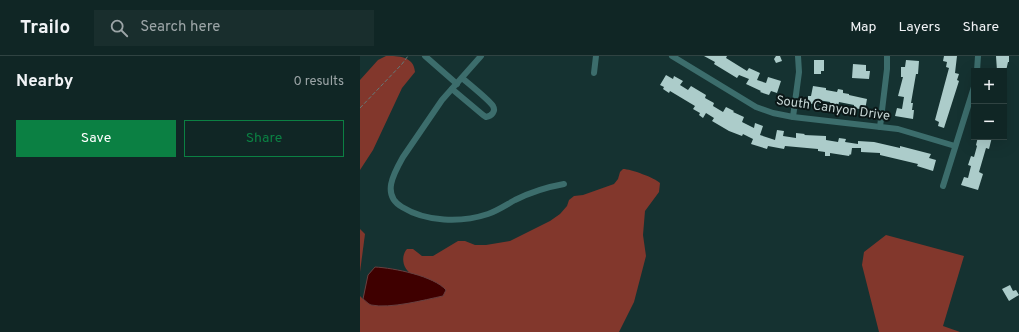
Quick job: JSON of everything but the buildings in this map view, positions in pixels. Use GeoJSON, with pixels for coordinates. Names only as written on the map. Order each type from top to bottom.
{"type":"FeatureCollection","features":[{"type":"Feature","properties":{"kind":"street"},"geometry":{"type":"LineString","coordinates":[[425,56],[457,84]]}},
{"type":"Feature","properties":{"kind":"street"},"geometry":{"type":"LineString","coordinates":[[481,56],[430,117],[398,167],[390,191],[392,199],[397,205],[413,212],[429,217],[451,220],[473,218],[488,214],[538,190],[564,184]]}},
{"type":"Feature","properties":{"kind":"street"},"geometry":{"type":"LineString","coordinates":[[594,73],[596,56]]}},
{"type":"Feature","properties":{"kind":"street","name":"South Canyon Drive"},"geometry":{"type":"LineString","coordinates":[[672,56],[756,107],[773,113],[793,117],[898,129],[916,133],[955,146]]}},
{"type":"Feature","properties":{"kind":"street"},"geometry":{"type":"LineString","coordinates":[[793,117],[799,72],[798,56]]}},
{"type":"Feature","properties":{"kind":"street"},"geometry":{"type":"LineString","coordinates":[[880,126],[887,69],[887,56]]}},
{"type":"Feature","properties":{"kind":"street"},"geometry":{"type":"LineString","coordinates":[[977,68],[978,56]]}},
{"type":"Feature","properties":{"kind":"street"},"geometry":{"type":"LineString","coordinates":[[452,89],[486,117],[492,114],[494,111],[492,104],[462,78]]}},
{"type":"Feature","properties":{"kind":"street"},"geometry":{"type":"LineString","coordinates":[[942,186],[971,96]]}},
{"type":"Feature","properties":{"kind":"path"},"geometry":{"type":"LineString","coordinates":[[360,108],[408,56]]}},
{"type":"Feature","properties":{"kind":"shaded area"},"geometry":{"type":"Polygon","coordinates":[[[386,56],[395,56],[409,60],[414,67],[415,72],[402,88],[373,150],[360,170],[360,80],[378,60],[386,56]]]}},
{"type":"Feature","properties":{"kind":"shaded area"},"geometry":{"type":"Polygon","coordinates":[[[623,169],[643,174],[660,183],[659,192],[645,211],[643,235],[646,256],[634,302],[619,332],[360,332],[360,296],[363,299],[423,277],[413,275],[405,267],[403,259],[407,249],[413,249],[422,256],[433,256],[458,241],[465,241],[475,245],[486,245],[510,241],[550,221],[560,214],[567,206],[569,200],[574,196],[583,195],[614,184],[623,169]]]}},
{"type":"Feature","properties":{"kind":"shaded area"},"geometry":{"type":"Polygon","coordinates":[[[360,229],[365,234],[360,272],[360,229]]]}},
{"type":"Feature","properties":{"kind":"shaded area"},"geometry":{"type":"Polygon","coordinates":[[[886,235],[964,256],[943,326],[960,332],[879,332],[862,265],[864,252],[886,235]]]}},
{"type":"Feature","properties":{"kind":"shaded area"},"geometry":{"type":"Polygon","coordinates":[[[375,267],[403,271],[423,277],[433,281],[446,290],[443,296],[417,302],[388,306],[371,305],[363,299],[368,275],[375,267]]]}}]}
